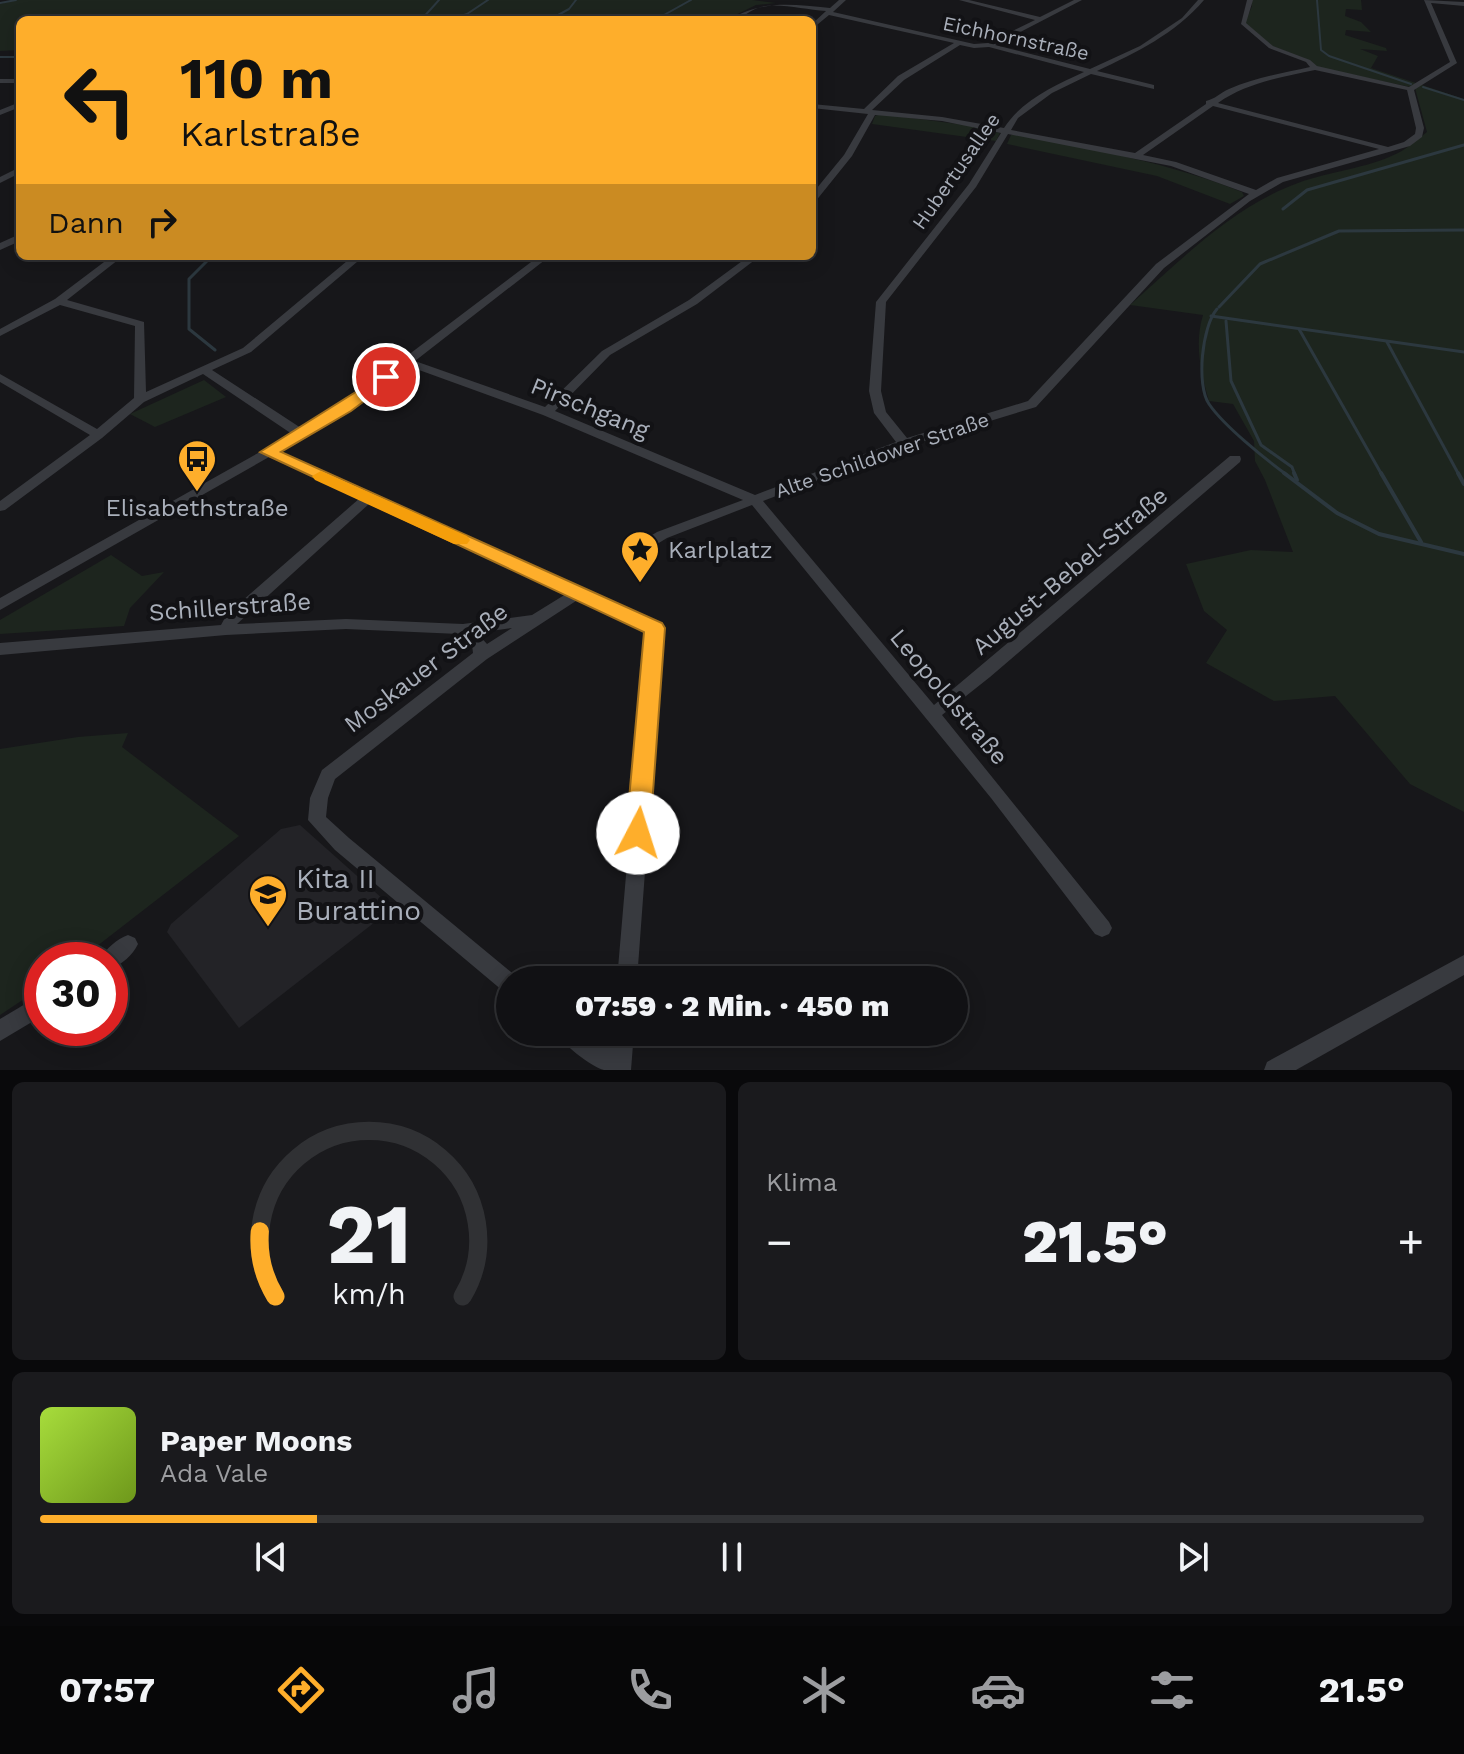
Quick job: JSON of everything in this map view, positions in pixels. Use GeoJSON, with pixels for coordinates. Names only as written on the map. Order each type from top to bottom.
{"type":"FeatureCollection","features":[{"type":"Feature","properties":{"kind":"street"},"geometry":{"type":"LineString","coordinates":[[816,23],[843,0]]}},
{"type":"Feature","properties":{"kind":"street"},"geometry":{"type":"LineString","coordinates":[[962,0],[1040,19]]}},
{"type":"Feature","properties":{"kind":"street"},"geometry":{"type":"LineString","coordinates":[[989,45],[1079,0]]}},
{"type":"Feature","properties":{"kind":"street","name":"Hubertusallee"},"geometry":{"type":"LineString","coordinates":[[904,443],[880,413],[875,391],[881,302],[973,185],[1015,117],[1034,101],[1066,82],[1097,71],[1142,47],[1184,19],[1201,0]]}},
{"type":"Feature","properties":{"kind":"street"},"geometry":{"type":"LineString","coordinates":[[1250,0],[1243,23],[1270,46],[1308,61],[1315,68]]}},
{"type":"Feature","properties":{"kind":"street"},"geometry":{"type":"LineString","coordinates":[[1454,63],[1427,0],[1464,4]]}},
{"type":"Feature","properties":{"kind":"street","name":"Eichhornstraße"},"geometry":{"type":"LineString","coordinates":[[738,16],[753,7],[766,4],[829,12],[959,43],[989,45],[1151,87]]}},
{"type":"Feature","properties":{"kind":"street"},"geometry":{"type":"LineString","coordinates":[[816,195],[848,156],[870,112],[901,78],[959,43]]}},
{"type":"Feature","properties":{"kind":"street"},"geometry":{"type":"LineString","coordinates":[[1136,156],[1209,103],[1230,91],[1257,82],[1315,68],[1414,86],[1454,63],[1464,65]]}},
{"type":"Feature","properties":{"kind":"street","name":"Alte Schildower Straße"},"geometry":{"type":"LineString","coordinates":[[634,552],[662,535],[904,443],[1032,404],[1160,266],[1255,193],[1280,180],[1407,144],[1421,132],[1414,86]]}},
{"type":"Feature","properties":{"kind":"street"},"geometry":{"type":"LineString","coordinates":[[1209,103],[1389,149]]}},
{"type":"Feature","properties":{"kind":"street"},"geometry":{"type":"LineString","coordinates":[[816,106],[1009,131],[1136,156],[1173,164],[1255,193]]}},
{"type":"Feature","properties":{"kind":"street"},"geometry":{"type":"LineString","coordinates":[[0,333],[59,301],[113,260]]}},
{"type":"Feature","properties":{"kind":"street"},"geometry":{"type":"LineString","coordinates":[[0,507],[98,435],[140,399],[247,350],[354,260]]}},
{"type":"Feature","properties":{"kind":"street"},"geometry":{"type":"LineString","coordinates":[[0,605],[346,408],[534,260]]}},
{"type":"Feature","properties":{"kind":"street"},"geometry":{"type":"LineString","coordinates":[[547,412],[606,353],[693,302],[750,260]]}},
{"type":"Feature","properties":{"kind":"street"},"geometry":{"type":"LineString","coordinates":[[59,301],[140,324],[140,399]]}},
{"type":"Feature","properties":{"kind":"street","name":"Pirschgang"},"geometry":{"type":"LineString","coordinates":[[406,362],[547,412],[755,500]]}},
{"type":"Feature","properties":{"kind":"street"},"geometry":{"type":"LineString","coordinates":[[206,371],[301,434]]}},
{"type":"Feature","properties":{"kind":"street"},"geometry":{"type":"LineString","coordinates":[[0,377],[98,435]]}},
{"type":"Feature","properties":{"kind":"street"},"geometry":{"type":"LineString","coordinates":[[269,452],[655,628],[628,966]]}},
{"type":"Feature","properties":{"kind":"street","name":"August-Bebel-Straße"},"geometry":{"type":"LineString","coordinates":[[931,713],[984,673],[1235,459]]}},
{"type":"Feature","properties":{"kind":"street"},"geometry":{"type":"LineString","coordinates":[[226,630],[232,618],[368,498]]}},
{"type":"Feature","properties":{"kind":"street","name":"Leopoldstraße"},"geometry":{"type":"LineString","coordinates":[[755,500],[931,713],[1102,928]]}},
{"type":"Feature","properties":{"kind":"street","name":"Moskauer Straße"},"geometry":{"type":"LineString","coordinates":[[496,972],[317,820],[319,798],[328,775],[481,655],[578,593]]}},
{"type":"Feature","properties":{"kind":"street","name":"Schillerstraße"},"geometry":{"type":"LineString","coordinates":[[0,649],[226,630],[346,624],[463,629],[535,620]]}},
{"type":"Feature","properties":{"kind":"street"},"geometry":{"type":"LineString","coordinates":[[463,629],[479,643],[481,655]]}},
{"type":"Feature","properties":{"kind":"street"},"geometry":{"type":"LineString","coordinates":[[1275,1070],[1464,964]]}},
{"type":"Feature","properties":{"kind":"street"},"geometry":{"type":"LineString","coordinates":[[0,1031],[24,1016]]}},
{"type":"Feature","properties":{"kind":"street"},"geometry":{"type":"LineString","coordinates":[[586,1046],[603,1059],[620,1065]]}},
{"type":"Feature","properties":{"kind":"shaded area"},"geometry":{"type":"Polygon","coordinates":[[[17,0],[752,0],[776,3],[756,5],[733,16],[16,16],[16,50],[0,51],[0,4],[17,0]]]}},
{"type":"Feature","properties":{"kind":"shaded area"},"geometry":{"type":"Polygon","coordinates":[[[1251,0],[1361,0],[1362,10],[1346,9],[1345,16],[1361,22],[1371,32],[1346,30],[1345,35],[1386,48],[1387,51],[1360,49],[1378,56],[1371,68],[1464,99],[1464,812],[1410,784],[1335,696],[1274,701],[1206,663],[1227,630],[1204,611],[1186,564],[1251,550],[1293,552],[1255,461],[1254,441],[1233,404],[1209,401],[1199,348],[1203,315],[1130,305],[1209,236],[1251,206],[1298,183],[1398,153],[1427,132],[1415,88],[1320,68],[1304,58],[1272,46],[1245,23],[1252,6],[1251,0]]]}},
{"type":"Feature","properties":{"kind":"shaded area"},"geometry":{"type":"Polygon","coordinates":[[[881,114],[1000,133],[996,141],[872,124],[875,116],[881,114]]]}},
{"type":"Feature","properties":{"kind":"shaded area"},"geometry":{"type":"Polygon","coordinates":[[[1011,135],[1160,165],[1215,182],[1242,192],[1244,196],[1230,204],[1157,176],[1007,144],[1011,135]]]}},
{"type":"Feature","properties":{"kind":"shaded area"},"geometry":{"type":"Polygon","coordinates":[[[204,380],[226,397],[155,427],[130,414],[204,380]]]}},
{"type":"Feature","properties":{"kind":"shaded area"},"geometry":{"type":"Polygon","coordinates":[[[111,555],[142,576],[164,572],[130,608],[124,626],[0,634],[0,620],[111,555]]]}},
{"type":"Feature","properties":{"kind":"shaded area"},"geometry":{"type":"Polygon","coordinates":[[[128,733],[122,747],[239,836],[102,942],[24,942],[24,999],[0,1015],[0,749],[128,733]]]}},
{"type":"Feature","properties":{"kind":"shaded area","name":"Kita II Burattino"},"geometry":{"type":"Polygon","coordinates":[[[300,825],[393,908],[239,1028],[167,932],[171,924],[281,829],[300,825]]]}},
{"type":"Feature","properties":{"kind":"waterway"},"geometry":{"type":"LineString","coordinates":[[0,3],[16,0]]}},
{"type":"Feature","properties":{"kind":"waterway"},"geometry":{"type":"LineString","coordinates":[[425,16],[439,0]]}},
{"type":"Feature","properties":{"kind":"waterway"},"geometry":{"type":"LineString","coordinates":[[461,16],[488,0]]}},
{"type":"Feature","properties":{"kind":"waterway"},"geometry":{"type":"LineString","coordinates":[[556,16],[569,9],[576,0]]}},
{"type":"Feature","properties":{"kind":"waterway"},"geometry":{"type":"LineString","coordinates":[[662,16],[691,0]]}},
{"type":"Feature","properties":{"kind":"waterway"},"geometry":{"type":"LineString","coordinates":[[1317,0],[1321,50],[1329,56],[1411,84]]}},
{"type":"Feature","properties":{"kind":"waterway"},"geometry":{"type":"LineString","coordinates":[[0,57],[16,57]]}},
{"type":"Feature","properties":{"kind":"waterway"},"geometry":{"type":"LineString","coordinates":[[1423,87],[1464,100]]}},
{"type":"Feature","properties":{"kind":"waterway"},"geometry":{"type":"LineString","coordinates":[[1283,209],[1307,190],[1464,145]]}},
{"type":"Feature","properties":{"kind":"waterway"},"geometry":{"type":"LineString","coordinates":[[1219,307],[1260,264],[1339,231],[1464,230]]}},
{"type":"Feature","properties":{"kind":"waterway"},"geometry":{"type":"LineString","coordinates":[[208,260],[189,279],[189,329],[215,350]]}},
{"type":"Feature","properties":{"kind":"waterway"},"geometry":{"type":"LineString","coordinates":[[1212,316],[1217,309]]}},
{"type":"Feature","properties":{"kind":"waterway"},"geometry":{"type":"LineString","coordinates":[[1212,316],[1464,352]]}},
{"type":"Feature","properties":{"kind":"waterway"},"geometry":{"type":"LineString","coordinates":[[1212,316],[1202,356],[1203,384],[1209,404],[1234,432],[1287,475]]}},
{"type":"Feature","properties":{"kind":"waterway"},"geometry":{"type":"LineString","coordinates":[[1226,321],[1231,381],[1261,445],[1292,467],[1295,475]]}},
{"type":"Feature","properties":{"kind":"waterway"},"geometry":{"type":"LineString","coordinates":[[1299,329],[1382,475]]}},
{"type":"Feature","properties":{"kind":"waterway"},"geometry":{"type":"LineString","coordinates":[[1387,342],[1459,475]]}},
{"type":"Feature","properties":{"kind":"waterway"},"geometry":{"type":"LineString","coordinates":[[1284,473],[1337,513],[1379,534],[1464,554]]}},
{"type":"Feature","properties":{"kind":"waterway"},"geometry":{"type":"LineString","coordinates":[[1294,473],[1297,480]]}},
{"type":"Feature","properties":{"kind":"waterway"},"geometry":{"type":"LineString","coordinates":[[1381,473],[1421,542]]}},
{"type":"Feature","properties":{"kind":"waterway"},"geometry":{"type":"LineString","coordinates":[[1458,473],[1464,484]]}},
{"type":"Feature","properties":{"kind":"slow traffic"},"geometry":{"type":"LineString","coordinates":[[321,476],[461,540]]}},
{"type":"Feature","properties":{"kind":"place","name":"Elisabethstraße"},"geometry":{"type":"Point","coordinates":[197,493]}},
{"type":"Feature","properties":{"kind":"place","name":"Karlplatz"},"geometry":{"type":"Point","coordinates":[640,584]}},
{"type":"Feature","properties":{"kind":"place","name":"Kita II Burattino"},"geometry":{"type":"Point","coordinates":[268,928]}},
{"type":"Feature","properties":{"kind":"route"},"geometry":{"type":"LineString","coordinates":[[386,377],[346,408],[269,452],[655,628],[638,833]]}}]}
